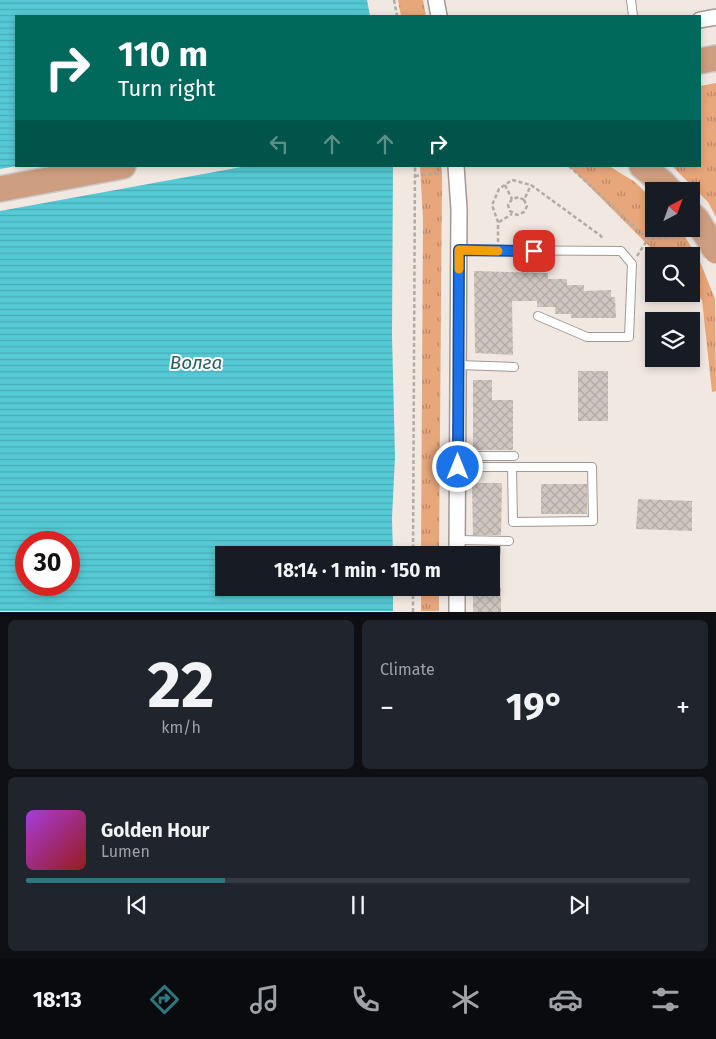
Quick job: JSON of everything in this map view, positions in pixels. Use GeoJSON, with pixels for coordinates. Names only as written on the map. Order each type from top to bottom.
{"type":"FeatureCollection","features":[{"type":"Feature","properties":{"kind":"highway"},"geometry":{"type":"LineString","coordinates":[[701,61],[716,58]]}},
{"type":"Feature","properties":{"kind":"highway"},"geometry":{"type":"LineString","coordinates":[[0,189],[118,167]]}},
{"type":"Feature","properties":{"kind":"highway"},"geometry":{"type":"LineString","coordinates":[[643,167],[661,182]]}},
{"type":"Feature","properties":{"kind":"highway"},"geometry":{"type":"LineString","coordinates":[[700,225],[716,252]]}},
{"type":"Feature","properties":{"kind":"street"},"geometry":{"type":"LineString","coordinates":[[436,0],[439,15]]}},
{"type":"Feature","properties":{"kind":"street"},"geometry":{"type":"LineString","coordinates":[[701,20],[716,17]]}},
{"type":"Feature","properties":{"kind":"street"},"geometry":{"type":"LineString","coordinates":[[449,170],[459,209],[457,546]]}},
{"type":"Feature","properties":{"kind":"street"},"geometry":{"type":"LineString","coordinates":[[457,596],[457,612]]}},
{"type":"Feature","properties":{"kind":"lane"},"geometry":{"type":"LineString","coordinates":[[631,0],[633,15]]}},
{"type":"Feature","properties":{"kind":"lane"},"geometry":{"type":"LineString","coordinates":[[459,250],[621,251],[632,264],[629,337],[587,338],[538,316]]}},
{"type":"Feature","properties":{"kind":"lane"},"geometry":{"type":"LineString","coordinates":[[458,365],[514,367]]}},
{"type":"Feature","properties":{"kind":"lane"},"geometry":{"type":"LineString","coordinates":[[458,462],[514,456]]}},
{"type":"Feature","properties":{"kind":"lane"},"geometry":{"type":"LineString","coordinates":[[458,462],[512,467],[592,467],[593,522],[512,522],[512,467]]}},
{"type":"Feature","properties":{"kind":"lane"},"geometry":{"type":"LineString","coordinates":[[472,546],[509,541]]}},
{"type":"Feature","properties":{"kind":"path"},"geometry":{"type":"LineString","coordinates":[[394,0],[397,15]]}},
{"type":"Feature","properties":{"kind":"path"},"geometry":{"type":"LineString","coordinates":[[413,546],[415,167]]}},
{"type":"Feature","properties":{"kind":"path"},"geometry":{"type":"LineString","coordinates":[[570,167],[648,239]]}},
{"type":"Feature","properties":{"kind":"path"},"geometry":{"type":"LineString","coordinates":[[415,176],[449,170]]}},
{"type":"Feature","properties":{"kind":"path"},"geometry":{"type":"LineString","coordinates":[[497,251],[498,222],[492,205],[499,189],[512,180],[531,186],[601,236],[606,251]]}},
{"type":"Feature","properties":{"kind":"path"},"geometry":{"type":"LineString","coordinates":[[505,185],[512,199]]}},
{"type":"Feature","properties":{"kind":"path"},"geometry":{"type":"LineString","coordinates":[[524,200],[531,186]]}},
{"type":"Feature","properties":{"kind":"path"},"geometry":{"type":"LineString","coordinates":[[498,222],[512,214],[517,215],[524,212],[527,206],[524,200],[519,197],[512,199],[508,206],[512,214]]}},
{"type":"Feature","properties":{"kind":"path"},"geometry":{"type":"LineString","coordinates":[[632,264],[648,239],[651,238]]}},
{"type":"Feature","properties":{"kind":"path"},"geometry":{"type":"LineString","coordinates":[[413,596],[413,612]]}},
{"type":"Feature","properties":{"kind":"green space"},"geometry":{"type":"Polygon","coordinates":[[[398,0],[423,0],[426,15],[401,15],[398,0]]]}},
{"type":"Feature","properties":{"kind":"green space"},"geometry":{"type":"Polygon","coordinates":[[[716,83],[716,217],[708,202],[700,194],[700,182],[688,182],[673,167],[701,167],[701,86],[716,83]]]}},
{"type":"Feature","properties":{"kind":"green space"},"geometry":{"type":"Polygon","coordinates":[[[420,167],[441,167],[439,546],[421,546],[423,219],[420,167]]]}},
{"type":"Feature","properties":{"kind":"green space"},"geometry":{"type":"Polygon","coordinates":[[[570,167],[611,167],[635,182],[645,192],[645,238],[686,238],[691,247],[650,247],[570,167]]]}},
{"type":"Feature","properties":{"kind":"green space"},"geometry":{"type":"Polygon","coordinates":[[[700,262],[715,299],[716,391],[712,392],[702,300],[700,298],[700,262]]]}},
{"type":"Feature","properties":{"kind":"green space"},"geometry":{"type":"Polygon","coordinates":[[[421,596],[439,596],[439,611],[421,611],[421,596]]]}},
{"type":"Feature","properties":{"kind":"water","name":"Волга"},"geometry":{"type":"Polygon","coordinates":[[[0,0],[367,0],[370,15],[15,15],[15,167],[393,167],[392,335],[395,457],[393,546],[215,546],[215,596],[393,596],[393,611],[0,611],[0,0]]]}},
{"type":"Feature","properties":{"kind":"pier"},"geometry":{"type":"Polygon","coordinates":[[[15,166],[242,167],[0,211],[0,169],[15,166]]]}},
{"type":"Feature","properties":{"kind":"building"},"geometry":{"type":"Polygon","coordinates":[[[474,271],[548,273],[548,279],[567,279],[567,285],[584,285],[584,291],[611,290],[611,297],[615,297],[616,318],[571,318],[571,314],[555,314],[555,307],[537,307],[537,301],[512,301],[513,355],[475,353],[474,271]]]}},
{"type":"Feature","properties":{"kind":"building"},"geometry":{"type":"Polygon","coordinates":[[[578,371],[608,371],[608,421],[578,421],[578,371]]]}},
{"type":"Feature","properties":{"kind":"building"},"geometry":{"type":"Polygon","coordinates":[[[473,380],[492,380],[492,400],[513,400],[513,450],[473,450],[473,380]]]}},
{"type":"Feature","properties":{"kind":"building"},"geometry":{"type":"Polygon","coordinates":[[[472,483],[502,483],[501,535],[473,535],[472,483]]]}},
{"type":"Feature","properties":{"kind":"building"},"geometry":{"type":"Polygon","coordinates":[[[541,484],[587,484],[587,514],[541,514],[541,484]]]}},
{"type":"Feature","properties":{"kind":"building"},"geometry":{"type":"Polygon","coordinates":[[[638,499],[692,501],[692,531],[636,529],[638,499]]]}},
{"type":"Feature","properties":{"kind":"building"},"geometry":{"type":"Polygon","coordinates":[[[501,588],[501,612],[473,612],[473,596],[500,596],[501,588]]]}},
{"type":"Feature","properties":{"kind":"slow traffic"},"geometry":{"type":"LineString","coordinates":[[459,269],[459,250],[498,251]]}},
{"type":"Feature","properties":{"kind":"route"},"geometry":{"type":"LineString","coordinates":[[458,467],[459,250],[534,251]]}}]}
